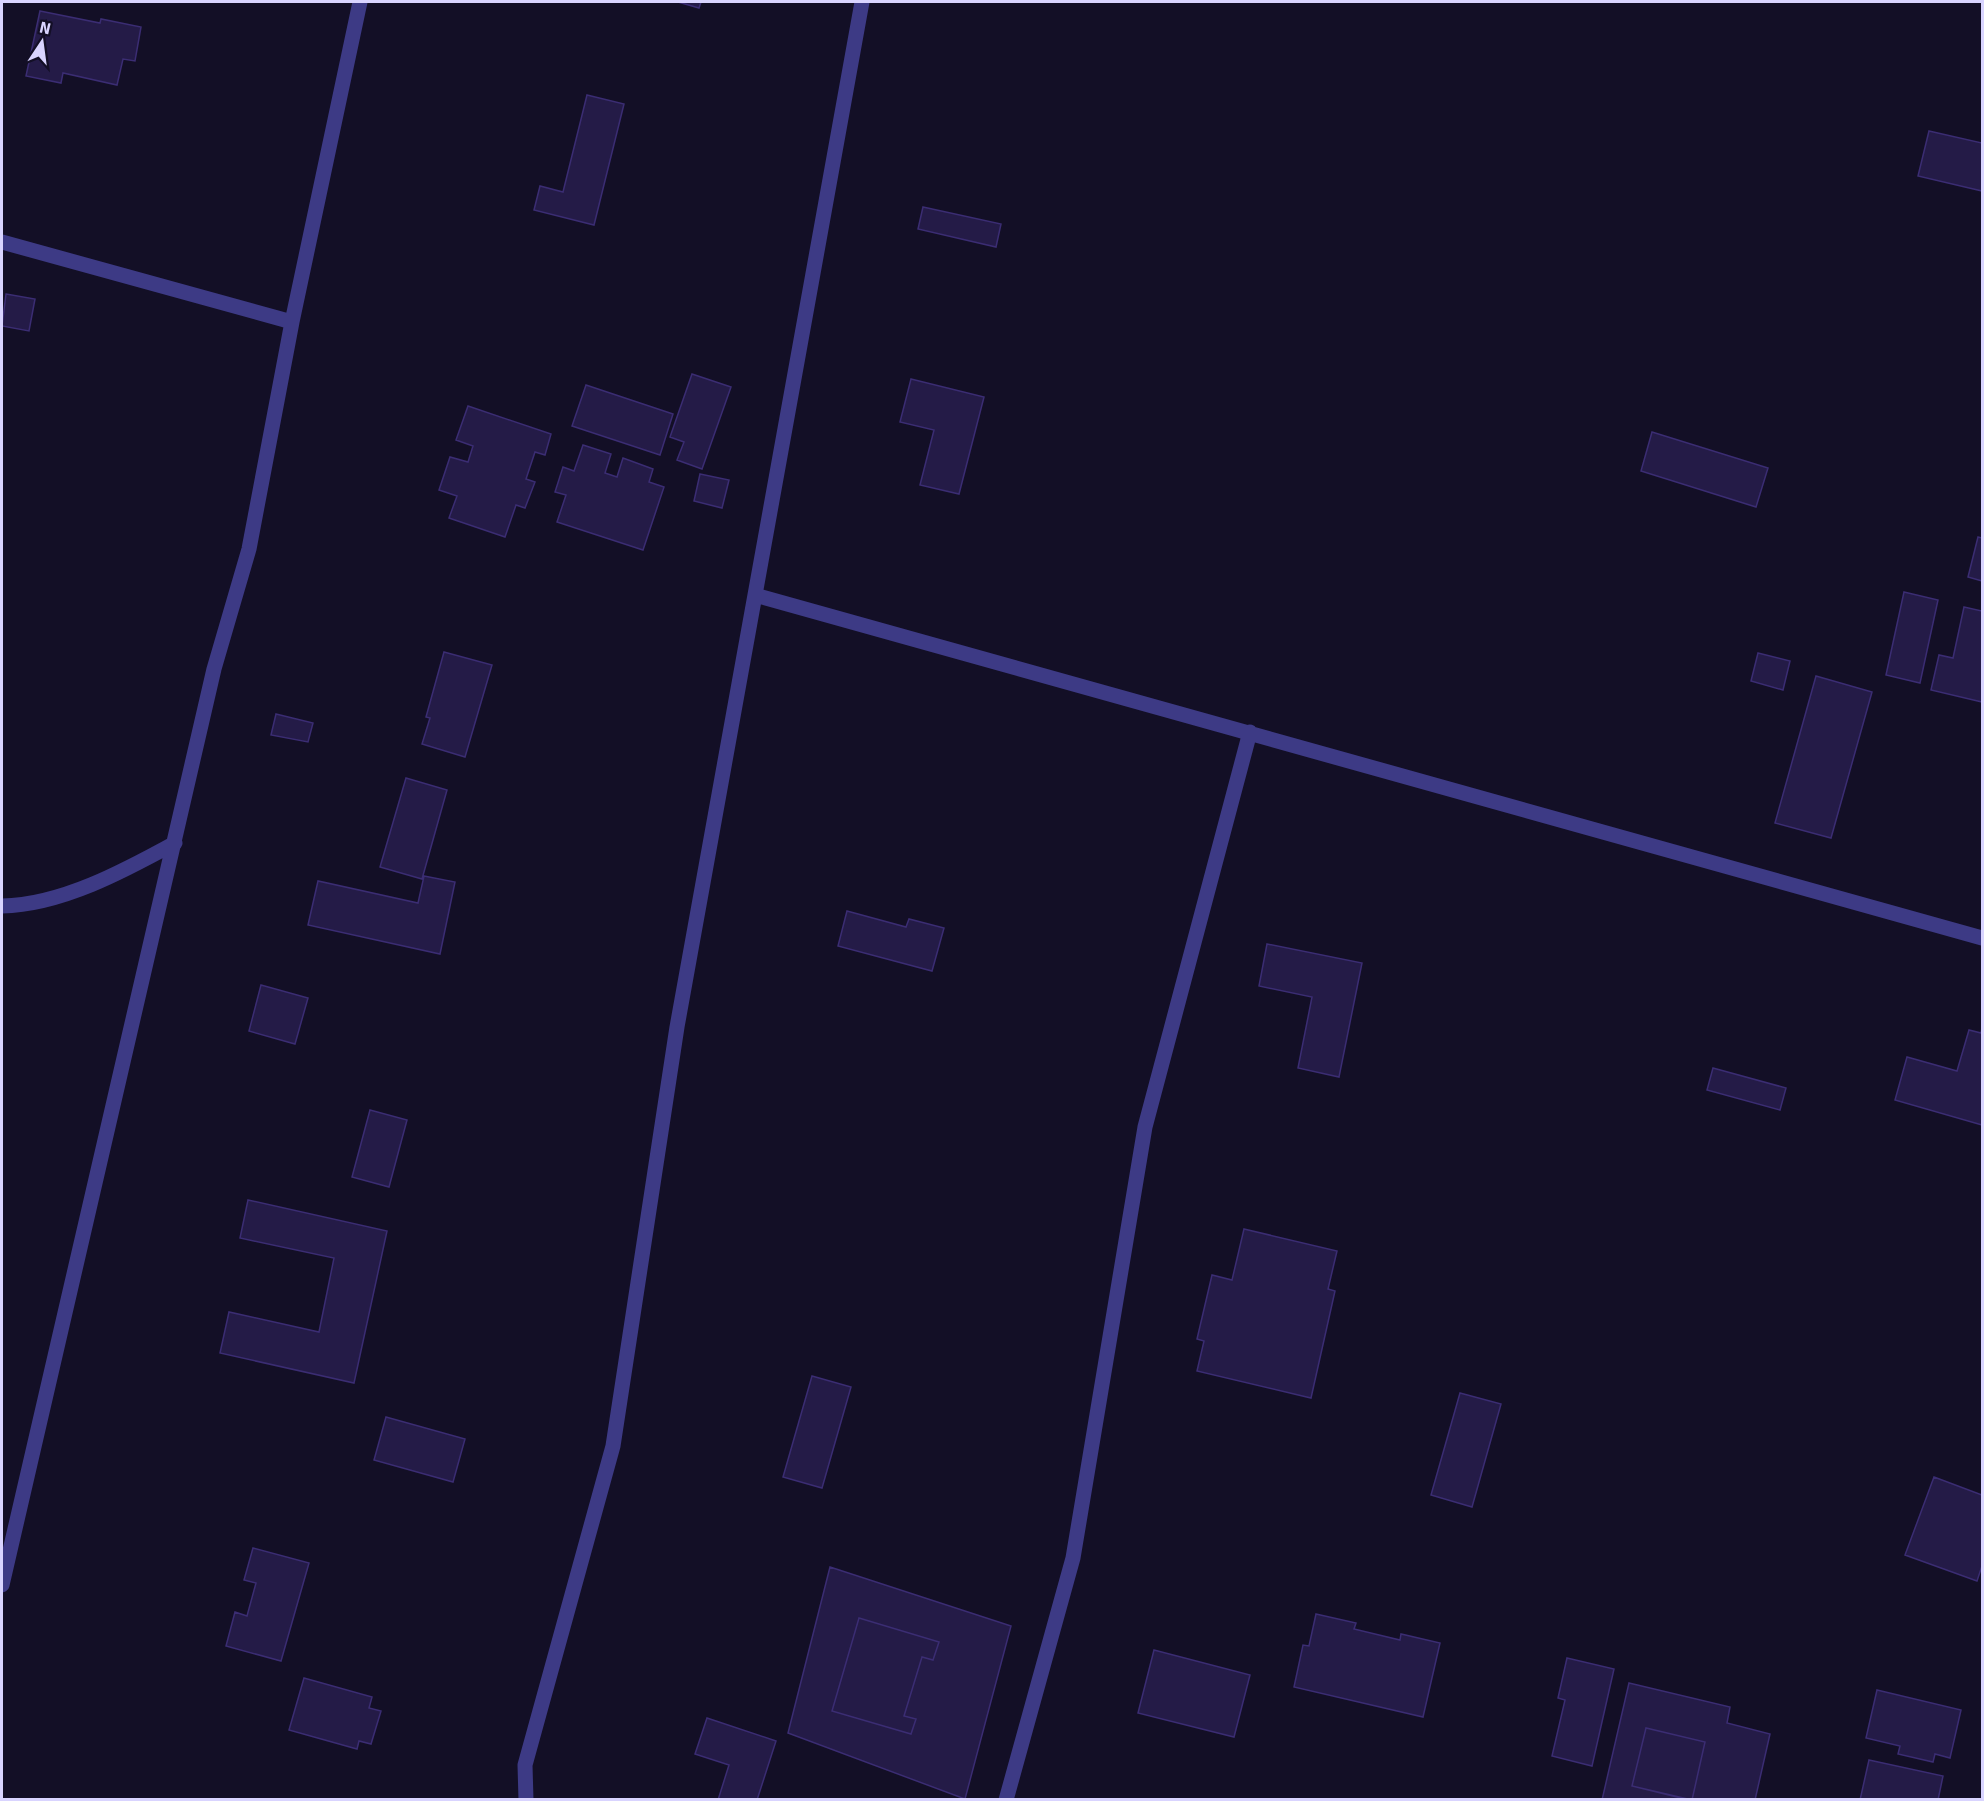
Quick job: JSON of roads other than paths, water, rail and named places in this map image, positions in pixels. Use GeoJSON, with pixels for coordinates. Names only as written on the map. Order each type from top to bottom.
{"type":"FeatureCollection","features":[{"type":"Feature","properties":{"kind":"street"},"geometry":{"type":"LineString","coordinates":[[2,1585],[214,669],[249,549],[292,322],[360,2]]}},
{"type":"Feature","properties":{"kind":"street"},"geometry":{"type":"LineString","coordinates":[[526,1800],[525,1765],[613,1446],[677,1027],[862,2]]}},
{"type":"Feature","properties":{"kind":"street"},"geometry":{"type":"LineString","coordinates":[[2,242],[292,322]]}},
{"type":"Feature","properties":{"kind":"street"},"geometry":{"type":"LineString","coordinates":[[755,595],[1983,938]]}},
{"type":"Feature","properties":{"kind":"street"},"geometry":{"type":"LineString","coordinates":[[1006,1800],[1073,1558],[1145,1127],[1250,732]]}},
{"type":"Feature","properties":{"kind":"street"},"geometry":{"type":"LineString","coordinates":[[2,906],[13,906],[64,894],[118,874],[175,843]]}}]}
